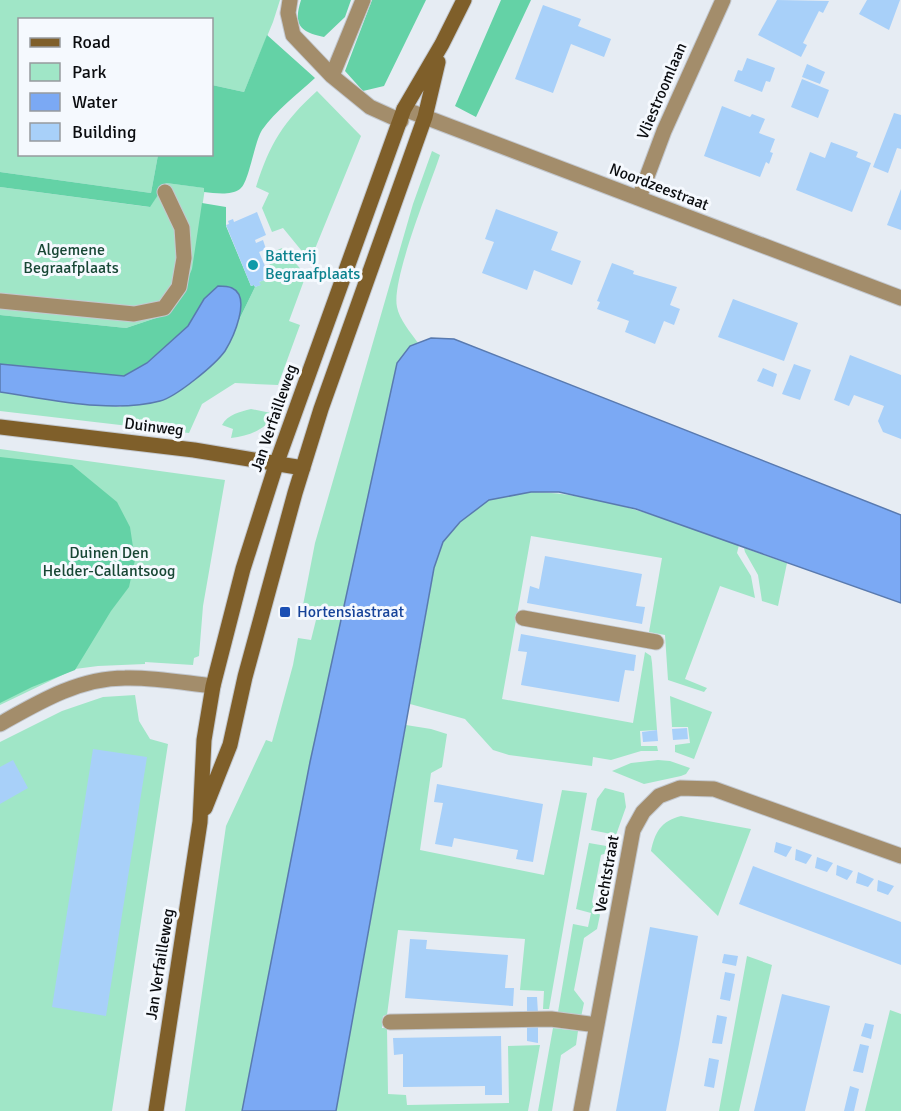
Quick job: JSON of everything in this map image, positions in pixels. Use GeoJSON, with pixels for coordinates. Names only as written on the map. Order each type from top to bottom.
{"type":"FeatureCollection","features":[{"type":"Feature","properties":{"kind":"street","name":"Noordzeestraat"},"geometry":{"type":"LineString","coordinates":[[290,0],[288,13],[293,35],[332,76],[370,107],[402,115],[425,117],[901,297]]}},
{"type":"Feature","properties":{"kind":"street"},"geometry":{"type":"LineString","coordinates":[[332,76],[363,0]]}},
{"type":"Feature","properties":{"kind":"street","name":"Jan Verfailleweg"},"geometry":{"type":"LineString","coordinates":[[156,1111],[200,822],[204,740],[213,686],[243,569],[277,462],[402,115],[464,0]]}},
{"type":"Feature","properties":{"kind":"street","name":"Vliestroomlaan"},"geometry":{"type":"LineString","coordinates":[[639,198],[664,131],[723,0]]}},
{"type":"Feature","properties":{"kind":"street","name":"Jan Verfailleweg"},"geometry":{"type":"LineString","coordinates":[[200,822],[230,745],[265,600],[303,468],[425,117],[442,44]]}},
{"type":"Feature","properties":{"kind":"street"},"geometry":{"type":"LineString","coordinates":[[0,301],[134,314],[164,308],[179,287],[184,258],[182,228],[165,192]]}},
{"type":"Feature","properties":{"kind":"street","name":"Duinweg"},"geometry":{"type":"LineString","coordinates":[[0,427],[194,450],[303,468]]}},
{"type":"Feature","properties":{"kind":"street"},"geometry":{"type":"LineString","coordinates":[[523,618],[656,642]]}},
{"type":"Feature","properties":{"kind":"street"},"geometry":{"type":"LineString","coordinates":[[0,724],[63,690],[110,679],[127,677],[213,686]]}},
{"type":"Feature","properties":{"kind":"street","name":"Vechtstraat"},"geometry":{"type":"LineString","coordinates":[[581,1111],[633,830],[643,812],[658,796],[680,788],[714,789],[901,856]]}},
{"type":"Feature","properties":{"kind":"street"},"geometry":{"type":"LineString","coordinates":[[390,1023],[551,1019],[597,1025]]}},
{"type":"Feature","properties":{"kind":"green space"},"geometry":{"type":"Polygon","coordinates":[[[0,0],[280,0],[244,92],[213,85],[213,18],[18,18],[18,156],[158,156],[151,193],[0,172],[0,0]]]}},
{"type":"Feature","properties":{"kind":"green space"},"geometry":{"type":"Polygon","coordinates":[[[301,0],[351,0],[345,17],[324,37],[309,33],[300,26],[298,16],[301,0]]]}},
{"type":"Feature","properties":{"kind":"green space"},"geometry":{"type":"Polygon","coordinates":[[[372,0],[426,0],[384,86],[363,91],[345,71],[372,0]]]}},
{"type":"Feature","properties":{"kind":"green space"},"geometry":{"type":"Polygon","coordinates":[[[501,0],[531,0],[476,117],[455,106],[501,0]]]}},
{"type":"Feature","properties":{"kind":"green space"},"geometry":{"type":"Polygon","coordinates":[[[267,35],[315,78],[267,123],[256,144],[243,185],[232,193],[204,192],[204,188],[166,183],[150,207],[0,187],[0,172],[151,193],[158,156],[213,156],[213,85],[244,92],[267,35]]]}},
{"type":"Feature","properties":{"kind":"green space"},"geometry":{"type":"Polygon","coordinates":[[[317,91],[361,136],[310,261],[283,228],[272,232],[262,208],[269,193],[256,187],[272,145],[286,123],[317,91]]]}},
{"type":"Feature","properties":{"kind":"green space"},"geometry":{"type":"Polygon","coordinates":[[[432,151],[440,155],[405,255],[397,294],[400,316],[418,343],[410,346],[397,363],[310,762],[242,1111],[185,1111],[226,826],[266,740],[272,742],[298,638],[311,640],[317,616],[306,614],[308,606],[303,605],[315,543],[413,204],[432,151]]]}},
{"type":"Feature","properties":{"kind":"green space","name":"Algemene Begraafplaats"},"geometry":{"type":"Polygon","coordinates":[[[166,183],[205,188],[193,269],[180,297],[159,317],[126,328],[0,315],[0,187],[149,207],[166,183]]]}},
{"type":"Feature","properties":{"kind":"green space"},"geometry":{"type":"Polygon","coordinates":[[[202,203],[226,207],[226,226],[251,286],[255,287],[238,322],[241,307],[204,299],[188,326],[147,363],[124,376],[0,364],[0,315],[126,328],[159,317],[180,297],[192,269],[202,203]]]}},
{"type":"Feature","properties":{"kind":"green space"},"geometry":{"type":"Polygon","coordinates":[[[282,248],[306,275],[289,321],[300,325],[278,385],[235,383],[202,404],[189,433],[0,411],[0,392],[120,407],[224,351],[255,287],[260,285],[259,282],[274,276],[266,255],[282,248]]]}},
{"type":"Feature","properties":{"kind":"green space"},"geometry":{"type":"Polygon","coordinates":[[[251,409],[276,414],[256,431],[231,438],[233,429],[222,425],[235,414],[251,409]]]}},
{"type":"Feature","properties":{"kind":"green space","name":"Duinen Den Helder-Callantsoog"},"geometry":{"type":"Polygon","coordinates":[[[0,449],[225,480],[203,606],[199,656],[194,658],[193,665],[145,662],[145,664],[75,669],[0,705],[0,449]]]}},
{"type":"Feature","properties":{"kind":"green space"},"geometry":{"type":"Polygon","coordinates":[[[0,457],[72,465],[117,502],[130,527],[135,560],[129,587],[111,611],[75,670],[0,703],[0,457]]]}},
{"type":"Feature","properties":{"kind":"green space"},"geometry":{"type":"Polygon","coordinates":[[[531,492],[584,497],[611,503],[739,545],[737,553],[751,576],[755,598],[720,586],[685,679],[707,688],[704,692],[668,680],[665,635],[649,632],[662,558],[531,536],[502,699],[633,723],[645,652],[651,656],[657,730],[640,731],[641,746],[657,746],[658,751],[641,751],[611,760],[593,757],[592,766],[509,755],[493,750],[465,719],[410,704],[434,568],[443,542],[461,521],[489,500],[531,492]]]}},
{"type":"Feature","properties":{"kind":"green space"},"geometry":{"type":"Polygon","coordinates":[[[744,548],[787,563],[778,606],[762,601],[758,575],[744,548]]]}},
{"type":"Feature","properties":{"kind":"green space"},"geometry":{"type":"Polygon","coordinates":[[[135,695],[139,721],[150,739],[168,744],[112,1111],[0,1111],[0,742],[62,711],[103,697],[135,695]]]}},
{"type":"Feature","properties":{"kind":"green space"},"geometry":{"type":"Polygon","coordinates":[[[670,696],[712,712],[694,759],[675,752],[675,745],[690,743],[688,727],[672,727],[670,696]]]}},
{"type":"Feature","properties":{"kind":"green space"},"geometry":{"type":"Polygon","coordinates":[[[406,725],[447,734],[442,767],[431,773],[420,850],[544,875],[562,790],[587,793],[549,1009],[543,1009],[544,991],[520,990],[525,939],[398,930],[387,1015],[383,1016],[382,1028],[387,1028],[388,1094],[406,1095],[407,1105],[509,1103],[508,1046],[540,1045],[528,1111],[336,1111],[406,725]]]}},
{"type":"Feature","properties":{"kind":"green space"},"geometry":{"type":"Polygon","coordinates":[[[670,761],[690,768],[686,774],[681,776],[644,784],[612,771],[631,763],[670,761]]]}},
{"type":"Feature","properties":{"kind":"green space"},"geometry":{"type":"Polygon","coordinates":[[[605,788],[624,793],[626,807],[616,835],[591,830],[597,799],[605,788]]]}},
{"type":"Feature","properties":{"kind":"green space"},"geometry":{"type":"Polygon","coordinates":[[[681,816],[751,829],[718,916],[651,851],[660,828],[668,821],[681,816]]]}},
{"type":"Feature","properties":{"kind":"green space"},"geometry":{"type":"Polygon","coordinates":[[[589,843],[612,847],[612,851],[601,855],[592,902],[600,915],[597,929],[584,938],[574,990],[584,1003],[581,1017],[558,1012],[573,924],[588,927],[591,913],[576,909],[589,843]]]}},
{"type":"Feature","properties":{"kind":"green space"},"geometry":{"type":"Polygon","coordinates":[[[747,956],[772,965],[739,1111],[719,1111],[747,956]]]}},
{"type":"Feature","properties":{"kind":"green space"},"geometry":{"type":"Polygon","coordinates":[[[890,1010],[901,1014],[901,1111],[865,1111],[890,1010]]]}},
{"type":"Feature","properties":{"kind":"green space"},"geometry":{"type":"Polygon","coordinates":[[[553,1028],[578,1031],[576,1045],[561,1055],[552,1111],[538,1111],[553,1028]]]}},
{"type":"Feature","properties":{"kind":"water"},"geometry":{"type":"Polygon","coordinates":[[[218,286],[232,288],[238,293],[240,300],[239,318],[232,337],[225,351],[213,364],[195,380],[167,398],[141,405],[101,406],[0,392],[0,364],[124,376],[147,363],[188,326],[204,299],[218,286]]]}},
{"type":"Feature","properties":{"kind":"water"},"geometry":{"type":"Polygon","coordinates":[[[431,338],[454,339],[901,515],[901,603],[636,509],[559,492],[531,492],[489,500],[460,522],[443,542],[434,568],[336,1111],[242,1111],[310,762],[397,363],[410,346],[431,338]]]}},
{"type":"Feature","properties":{"kind":"building"},"geometry":{"type":"Polygon","coordinates":[[[777,0],[829,1],[823,13],[819,11],[803,43],[807,45],[801,57],[758,35],[777,0]]]}},
{"type":"Feature","properties":{"kind":"building"},"geometry":{"type":"Polygon","coordinates":[[[867,0],[900,0],[889,30],[859,14],[867,0]]]}},
{"type":"Feature","properties":{"kind":"building"},"geometry":{"type":"Polygon","coordinates":[[[543,5],[581,19],[578,26],[611,39],[604,57],[571,44],[553,93],[515,79],[543,5]]]}},
{"type":"Feature","properties":{"kind":"building"},"geometry":{"type":"Polygon","coordinates":[[[747,58],[775,68],[770,82],[766,81],[762,92],[734,81],[738,70],[742,71],[747,58]]]}},
{"type":"Feature","properties":{"kind":"building"},"geometry":{"type":"Polygon","coordinates":[[[807,64],[825,72],[820,84],[802,77],[807,64]]]}},
{"type":"Feature","properties":{"kind":"building"},"geometry":{"type":"Polygon","coordinates":[[[802,79],[829,90],[818,118],[791,107],[802,79]]]}},
{"type":"Feature","properties":{"kind":"building"},"geometry":{"type":"Polygon","coordinates":[[[722,106],[750,117],[752,114],[765,119],[759,133],[775,139],[770,152],[773,153],[769,164],[766,162],[760,177],[704,156],[722,106]]]}},
{"type":"Feature","properties":{"kind":"building"},"geometry":{"type":"Polygon","coordinates":[[[894,113],[901,115],[901,149],[897,148],[888,173],[873,167],[894,113]]]}},
{"type":"Feature","properties":{"kind":"building"},"geometry":{"type":"Polygon","coordinates":[[[831,142],[858,152],[856,157],[871,163],[852,212],[796,190],[810,152],[825,158],[831,142]]]}},
{"type":"Feature","properties":{"kind":"building"},"geometry":{"type":"Polygon","coordinates":[[[901,189],[901,230],[887,225],[901,189]]]}},
{"type":"Feature","properties":{"kind":"building"},"geometry":{"type":"Polygon","coordinates":[[[496,209],[558,232],[551,250],[581,261],[572,285],[534,270],[527,290],[482,273],[494,242],[485,239],[496,209]]]}},
{"type":"Feature","properties":{"kind":"building","name":"Batterij Begraafplaats"},"geometry":{"type":"Polygon","coordinates":[[[257,212],[266,235],[255,240],[256,243],[263,240],[266,249],[259,252],[270,278],[259,282],[261,285],[255,287],[251,286],[226,225],[229,224],[228,221],[233,219],[234,222],[257,212]]]}},
{"type":"Feature","properties":{"kind":"building"},"geometry":{"type":"Polygon","coordinates":[[[612,263],[634,271],[633,274],[677,287],[670,305],[680,309],[674,325],[664,321],[655,344],[625,332],[629,321],[597,309],[600,302],[597,301],[612,263]]]}},
{"type":"Feature","properties":{"kind":"building"},"geometry":{"type":"Polygon","coordinates":[[[733,299],[798,323],[784,361],[718,337],[733,299]]]}},
{"type":"Feature","properties":{"kind":"building"},"geometry":{"type":"Polygon","coordinates":[[[850,355],[901,375],[901,439],[883,432],[878,421],[884,406],[854,395],[849,406],[834,400],[850,355]]]}},
{"type":"Feature","properties":{"kind":"building"},"geometry":{"type":"Polygon","coordinates":[[[794,364],[811,370],[800,400],[782,394],[794,364]]]}},
{"type":"Feature","properties":{"kind":"building"},"geometry":{"type":"Polygon","coordinates":[[[763,368],[777,374],[773,387],[757,381],[763,368]]]}},
{"type":"Feature","properties":{"kind":"building"},"geometry":{"type":"Polygon","coordinates":[[[545,556],[642,574],[636,606],[645,607],[642,624],[527,603],[530,586],[539,589],[545,556]]]}},
{"type":"Feature","properties":{"kind":"building"},"geometry":{"type":"Polygon","coordinates":[[[521,634],[636,655],[634,671],[625,670],[619,702],[521,685],[527,652],[518,651],[521,634]]]}},
{"type":"Feature","properties":{"kind":"building"},"geometry":{"type":"Polygon","coordinates":[[[687,728],[688,739],[673,740],[672,729],[687,728]]]}},
{"type":"Feature","properties":{"kind":"building"},"geometry":{"type":"Polygon","coordinates":[[[657,730],[658,741],[643,742],[642,732],[657,730]]]}},
{"type":"Feature","properties":{"kind":"building"},"geometry":{"type":"Polygon","coordinates":[[[93,749],[147,757],[106,1016],[52,1007],[93,749]]]}},
{"type":"Feature","properties":{"kind":"building"},"geometry":{"type":"Polygon","coordinates":[[[13,760],[28,788],[0,804],[0,767],[13,760]]]}},
{"type":"Feature","properties":{"kind":"building"},"geometry":{"type":"Polygon","coordinates":[[[437,784],[543,804],[533,862],[516,859],[518,850],[454,838],[452,847],[435,844],[443,803],[434,802],[437,784]]]}},
{"type":"Feature","properties":{"kind":"building"},"geometry":{"type":"Polygon","coordinates":[[[776,842],[792,847],[786,857],[774,852],[776,842]]]}},
{"type":"Feature","properties":{"kind":"building"},"geometry":{"type":"Polygon","coordinates":[[[796,849],[812,855],[806,864],[795,860],[796,849]]]}},
{"type":"Feature","properties":{"kind":"building"},"geometry":{"type":"Polygon","coordinates":[[[817,857],[833,863],[827,872],[815,868],[817,857]]]}},
{"type":"Feature","properties":{"kind":"building"},"geometry":{"type":"Polygon","coordinates":[[[837,865],[853,871],[847,880],[836,875],[837,865]]]}},
{"type":"Feature","properties":{"kind":"building"},"geometry":{"type":"Polygon","coordinates":[[[753,866],[901,922],[901,965],[739,904],[753,866]]]}},
{"type":"Feature","properties":{"kind":"building"},"geometry":{"type":"Polygon","coordinates":[[[858,872],[874,879],[868,887],[856,883],[858,872]]]}},
{"type":"Feature","properties":{"kind":"building"},"geometry":{"type":"Polygon","coordinates":[[[878,880],[894,886],[888,895],[877,891],[878,880]]]}},
{"type":"Feature","properties":{"kind":"building"},"geometry":{"type":"Polygon","coordinates":[[[650,927],[698,936],[679,1044],[666,1111],[616,1111],[650,927]]]}},
{"type":"Feature","properties":{"kind":"building"},"geometry":{"type":"Polygon","coordinates":[[[410,939],[427,940],[426,949],[508,955],[505,988],[514,988],[513,1006],[405,998],[410,939]]]}},
{"type":"Feature","properties":{"kind":"building"},"geometry":{"type":"Polygon","coordinates":[[[724,954],[738,956],[736,966],[722,963],[724,954]]]}},
{"type":"Feature","properties":{"kind":"building"},"geometry":{"type":"Polygon","coordinates":[[[725,972],[735,974],[730,1001],[720,999],[725,972]]]}},
{"type":"Feature","properties":{"kind":"building"},"geometry":{"type":"Polygon","coordinates":[[[782,994],[830,1006],[805,1111],[754,1111],[782,994]]]}},
{"type":"Feature","properties":{"kind":"building"},"geometry":{"type":"Polygon","coordinates":[[[527,997],[537,997],[538,1013],[527,1013],[527,997]]]}},
{"type":"Feature","properties":{"kind":"building"},"geometry":{"type":"Polygon","coordinates":[[[717,1015],[727,1017],[722,1044],[712,1043],[717,1015]]]}},
{"type":"Feature","properties":{"kind":"building"},"geometry":{"type":"Polygon","coordinates":[[[865,1023],[874,1025],[871,1039],[861,1036],[865,1023]]]}},
{"type":"Feature","properties":{"kind":"building"},"geometry":{"type":"Polygon","coordinates":[[[527,1027],[538,1027],[538,1043],[527,1041],[527,1027]]]}},
{"type":"Feature","properties":{"kind":"building"},"geometry":{"type":"Polygon","coordinates":[[[501,1036],[502,1095],[485,1095],[485,1086],[403,1087],[403,1054],[394,1055],[393,1038],[501,1036]]]}},
{"type":"Feature","properties":{"kind":"building"},"geometry":{"type":"Polygon","coordinates":[[[860,1044],[869,1046],[863,1073],[853,1071],[860,1044]]]}},
{"type":"Feature","properties":{"kind":"building"},"geometry":{"type":"Polygon","coordinates":[[[709,1058],[719,1060],[714,1088],[704,1086],[709,1058]]]}},
{"type":"Feature","properties":{"kind":"building"},"geometry":{"type":"Polygon","coordinates":[[[850,1086],[859,1089],[854,1111],[844,1111],[850,1086]]]}},
{"type":"Feature","properties":{"kind":"place","name":"Batterij Begraafplaats"},"geometry":{"type":"Point","coordinates":[253,265]}},
{"type":"Feature","properties":{"kind":"place","name":"Hortensiastraat"},"geometry":{"type":"Point","coordinates":[285,612]}}]}
